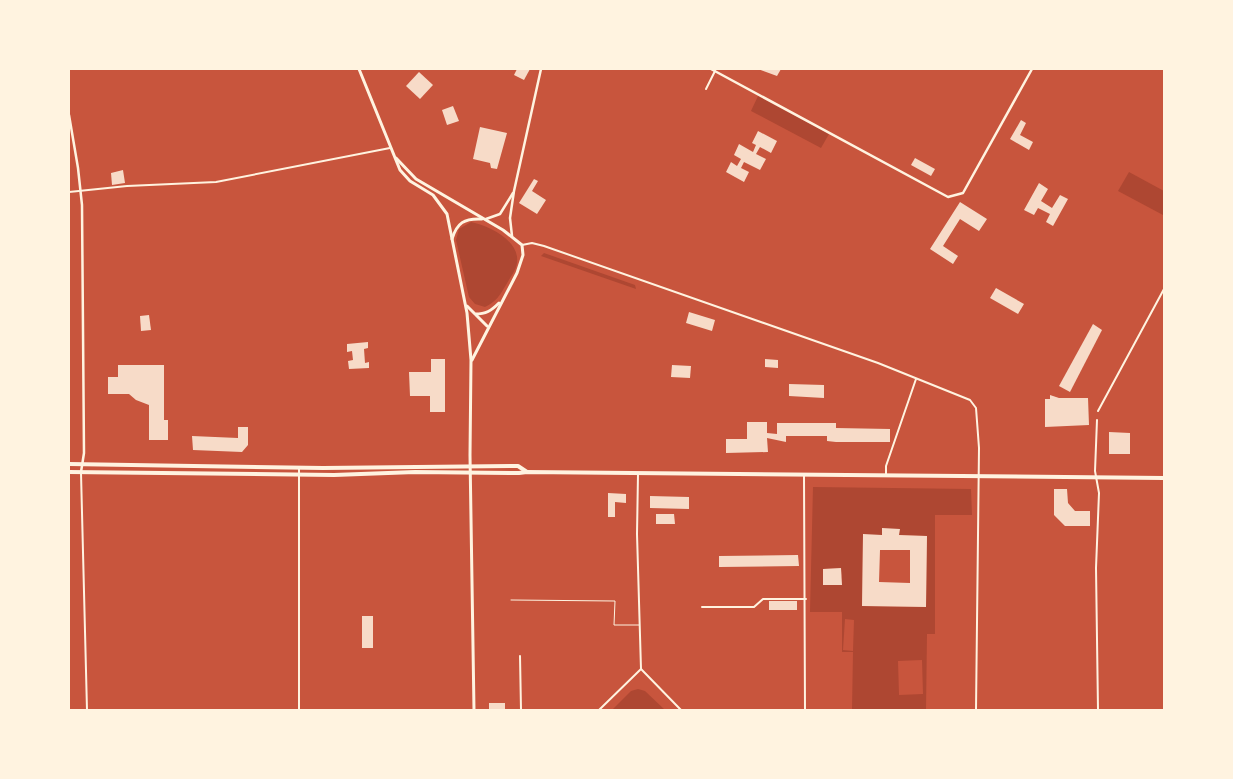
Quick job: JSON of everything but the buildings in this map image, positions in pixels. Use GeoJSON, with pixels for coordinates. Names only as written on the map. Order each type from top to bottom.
{"type":"FeatureCollection","features":[{"type":"Feature","properties":{"kind":"main road"},"geometry":{"type":"LineString","coordinates":[[359,69],[400,170],[410,181],[432,195],[447,214],[467,313],[471,360],[470,473],[474,710]]}},
{"type":"Feature","properties":{"kind":"main road"},"geometry":{"type":"LineString","coordinates":[[393,155],[416,179],[512,236],[522,245],[523,254],[518,273],[502,299],[471,360]]}},
{"type":"Feature","properties":{"kind":"main road"},"geometry":{"type":"LineString","coordinates":[[452,240],[456,228],[462,221],[471,218],[485,220]]}},
{"type":"Feature","properties":{"kind":"main road"},"geometry":{"type":"LineString","coordinates":[[475,314],[491,311],[502,299]]}},
{"type":"Feature","properties":{"kind":"main road"},"geometry":{"type":"LineString","coordinates":[[465,304],[487,327]]}},
{"type":"Feature","properties":{"kind":"main road"},"geometry":{"type":"LineString","coordinates":[[69,464],[299,468],[518,466],[527,472]]}},
{"type":"Feature","properties":{"kind":"main road"},"geometry":{"type":"LineString","coordinates":[[69,472],[299,474],[527,472],[1164,478]]}},
{"type":"Feature","properties":{"kind":"street"},"geometry":{"type":"LineString","coordinates":[[512,236],[510,218],[514,191],[541,69]]}},
{"type":"Feature","properties":{"kind":"street"},"geometry":{"type":"LineString","coordinates":[[711,69],[948,197],[963,193],[1032,69]]}},
{"type":"Feature","properties":{"kind":"street"},"geometry":{"type":"LineString","coordinates":[[706,89],[715,71]]}},
{"type":"Feature","properties":{"kind":"street"},"geometry":{"type":"LineString","coordinates":[[69,115],[81,191],[81,473],[87,710]]}},
{"type":"Feature","properties":{"kind":"street"},"geometry":{"type":"LineString","coordinates":[[69,192],[127,186],[216,182],[390,148]]}},
{"type":"Feature","properties":{"kind":"street"},"geometry":{"type":"LineString","coordinates":[[485,220],[500,214],[514,191]]}},
{"type":"Feature","properties":{"kind":"street"},"geometry":{"type":"LineString","coordinates":[[522,245],[544,246],[857,356],[970,400],[976,408],[978,477],[976,710]]}},
{"type":"Feature","properties":{"kind":"street"},"geometry":{"type":"LineString","coordinates":[[1098,411],[1164,289]]}},
{"type":"Feature","properties":{"kind":"street"},"geometry":{"type":"LineString","coordinates":[[467,313],[475,314]]}},
{"type":"Feature","properties":{"kind":"street"},"geometry":{"type":"LineString","coordinates":[[886,476],[886,466],[916,379]]}},
{"type":"Feature","properties":{"kind":"street"},"geometry":{"type":"LineString","coordinates":[[1097,420],[1096,477],[1099,493],[1096,568],[1098,710]]}},
{"type":"Feature","properties":{"kind":"street"},"geometry":{"type":"LineString","coordinates":[[299,468],[299,710]]}},
{"type":"Feature","properties":{"kind":"street"},"geometry":{"type":"LineString","coordinates":[[638,473],[637,534],[641,669],[682,710]]}},
{"type":"Feature","properties":{"kind":"street"},"geometry":{"type":"LineString","coordinates":[[804,475],[805,710]]}},
{"type":"Feature","properties":{"kind":"street"},"geometry":{"type":"LineString","coordinates":[[702,607],[754,607],[763,599],[806,599]]}},
{"type":"Feature","properties":{"kind":"street"},"geometry":{"type":"LineString","coordinates":[[520,656],[521,710]]}},
{"type":"Feature","properties":{"kind":"street"},"geometry":{"type":"LineString","coordinates":[[599,710],[641,669]]}},
{"type":"Feature","properties":{"kind":"lane"},"geometry":{"type":"LineString","coordinates":[[511,600],[615,601],[614,625],[639,625]]}},
{"type":"Feature","properties":{"kind":"shaded area"},"geometry":{"type":"Polygon","coordinates":[[[758,96],[829,134],[821,148],[751,111],[758,96]]]}},
{"type":"Feature","properties":{"kind":"shaded area"},"geometry":{"type":"Polygon","coordinates":[[[1129,172],[1164,191],[1163,215],[1118,191],[1129,172]]]}},
{"type":"Feature","properties":{"kind":"shaded area"},"geometry":{"type":"Polygon","coordinates":[[[471,222],[488,227],[504,237],[511,243],[517,258],[516,267],[502,292],[485,307],[475,304],[469,297],[456,240],[459,229],[471,222]]]}},
{"type":"Feature","properties":{"kind":"shaded area"},"geometry":{"type":"Polygon","coordinates":[[[544,253],[635,285],[636,289],[541,256],[544,253]]]}},
{"type":"Feature","properties":{"kind":"shaded area"},"geometry":{"type":"Polygon","coordinates":[[[813,487],[971,489],[972,515],[935,515],[935,634],[927,634],[926,710],[852,710],[853,652],[842,652],[842,612],[810,612],[813,487]],[[883,529],[882,535],[863,535],[862,606],[926,607],[927,536],[899,535],[899,529],[883,529]],[[841,568],[823,569],[823,585],[842,585],[841,568]],[[845,619],[843,650],[853,651],[854,620],[845,619]],[[922,660],[898,661],[899,695],[923,694],[922,660]]]}},
{"type":"Feature","properties":{"kind":"shaded area"},"geometry":{"type":"Polygon","coordinates":[[[638,689],[645,691],[665,710],[612,710],[631,691],[638,689]]]}}]}
